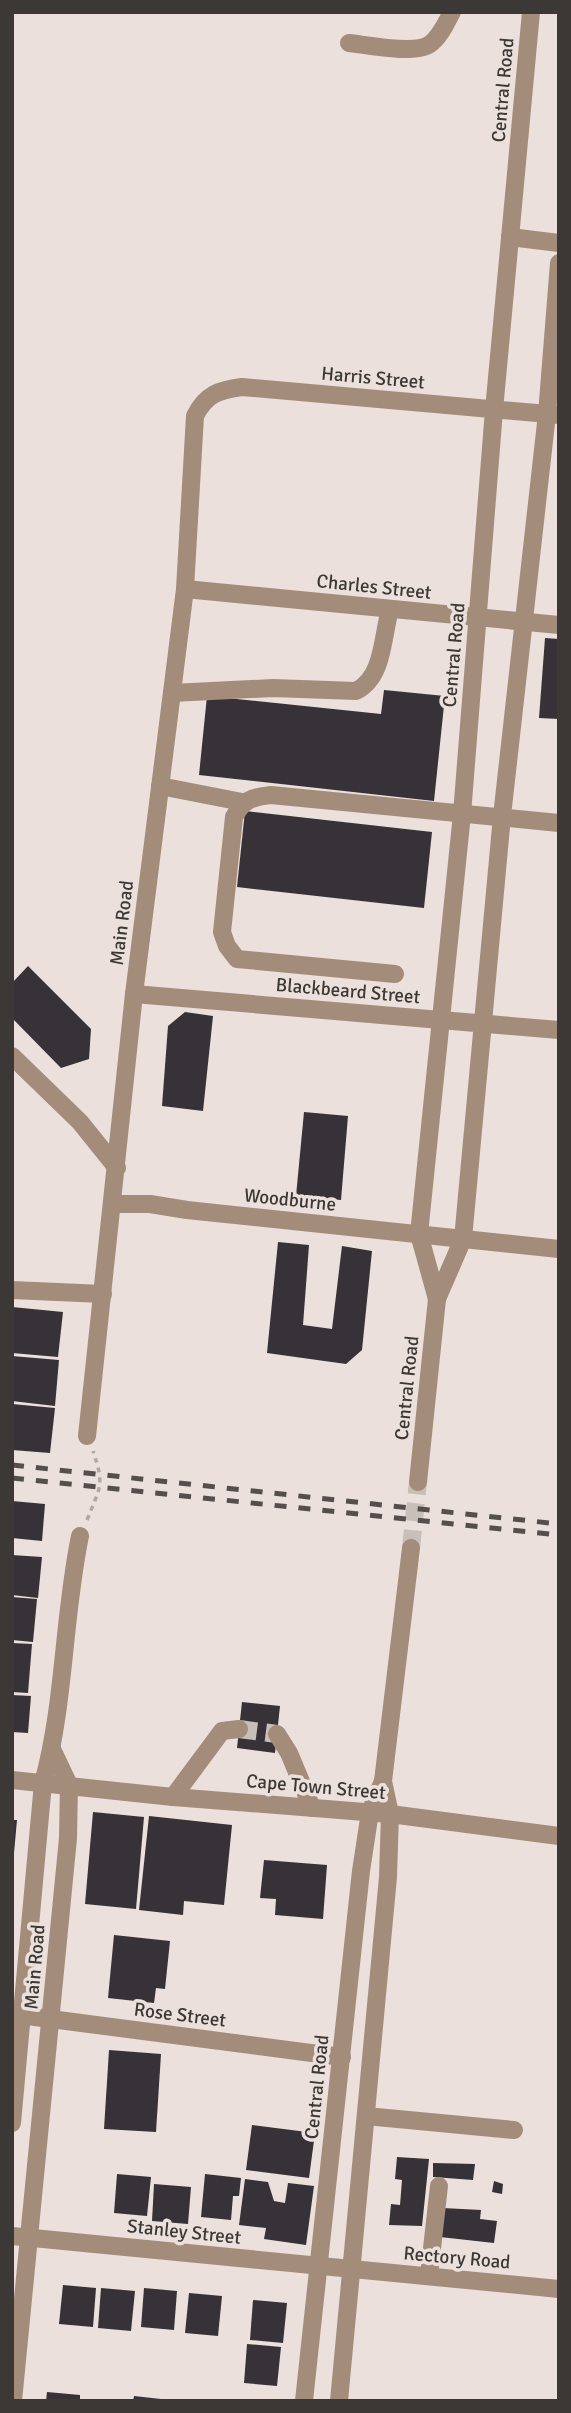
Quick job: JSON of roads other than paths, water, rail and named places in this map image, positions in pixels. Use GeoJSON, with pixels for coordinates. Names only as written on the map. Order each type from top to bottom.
{"type":"FeatureCollection","features":[{"type":"Feature","properties":{"kind":"street"},"geometry":{"type":"LineString","coordinates":[[349,43],[425,48],[439,35],[452,12]]}},
{"type":"Feature","properties":{"kind":"street","name":"Central Road"},"geometry":{"type":"LineString","coordinates":[[437,1299],[419,1234],[462,814],[494,410],[531,12]]}},
{"type":"Feature","properties":{"kind":"street"},"geometry":{"type":"LineString","coordinates":[[510,237],[559,243]]}},
{"type":"Feature","properties":{"kind":"street","name":"Central Road"},"geometry":{"type":"LineString","coordinates":[[418,1482],[437,1299],[463,1239],[523,623],[553,414],[559,263]]}},
{"type":"Feature","properties":{"kind":"street","name":"Harris Street"},"geometry":{"type":"LineString","coordinates":[[195,416],[210,395],[223,389],[242,387],[553,414]]}},
{"type":"Feature","properties":{"kind":"street","name":"Main Road"},"geometry":{"type":"LineString","coordinates":[[87,1436],[134,994],[185,589],[195,416]]}},
{"type":"Feature","properties":{"kind":"street","name":"Charles Street"},"geometry":{"type":"LineString","coordinates":[[185,589],[559,625]]}},
{"type":"Feature","properties":{"kind":"street"},"geometry":{"type":"LineString","coordinates":[[172,693],[273,688],[356,691],[366,686],[377,668],[390,610]]}},
{"type":"Feature","properties":{"kind":"street"},"geometry":{"type":"LineString","coordinates":[[160,786],[242,802],[271,795],[559,823]]}},
{"type":"Feature","properties":{"kind":"street"},"geometry":{"type":"LineString","coordinates":[[242,802],[234,817],[222,932],[227,946],[237,958],[394,974]]}},
{"type":"Feature","properties":{"kind":"street","name":"Blackbeard Street"},"geometry":{"type":"LineString","coordinates":[[134,994],[559,1030]]}},
{"type":"Feature","properties":{"kind":"street"},"geometry":{"type":"LineString","coordinates":[[12,1056],[80,1122],[117,1168]]}},
{"type":"Feature","properties":{"kind":"street","name":"Woodburne"},"geometry":{"type":"LineString","coordinates":[[113,1204],[150,1204],[559,1249]]}},
{"type":"Feature","properties":{"kind":"street"},"geometry":{"type":"LineString","coordinates":[[12,1290],[103,1294]]}},
{"type":"Feature","properties":{"kind":"street","name":"Main Road"},"geometry":{"type":"LineString","coordinates":[[12,2123],[17,2015],[43,1783],[52,1749],[73,1572],[80,1536]]}},
{"type":"Feature","properties":{"kind":"street","name":"Central Road"},"geometry":{"type":"LineString","coordinates":[[304,2401],[360,1871],[370,1812],[383,1781],[411,1549]]}},
{"type":"Feature","properties":{"kind":"street"},"geometry":{"type":"LineString","coordinates":[[173,1797],[222,1731],[239,1730]]}},
{"type":"Feature","properties":{"kind":"street"},"geometry":{"type":"LineString","coordinates":[[277,1734],[289,1753],[312,1808]]}},
{"type":"Feature","properties":{"kind":"street","name":"Main Road"},"geometry":{"type":"LineString","coordinates":[[13,2401],[20,2237],[52,2020],[68,1838],[69,1785],[52,1749]]}},
{"type":"Feature","properties":{"kind":"street","name":"Cape Town Street"},"geometry":{"type":"LineString","coordinates":[[12,1780],[173,1797],[390,1814],[559,1836]]}},
{"type":"Feature","properties":{"kind":"street","name":"Central Road"},"geometry":{"type":"LineString","coordinates":[[339,2401],[388,1877],[390,1814],[383,1781]]}},
{"type":"Feature","properties":{"kind":"street","name":"Rose Street"},"geometry":{"type":"LineString","coordinates":[[17,2015],[342,2057]]}},
{"type":"Feature","properties":{"kind":"street"},"geometry":{"type":"LineString","coordinates":[[366,2116],[514,2130]]}},
{"type":"Feature","properties":{"kind":"street"},"geometry":{"type":"LineString","coordinates":[[429,2275],[439,2186]]}},
{"type":"Feature","properties":{"kind":"street","name":"Stanley Street"},"geometry":{"type":"LineString","coordinates":[[20,2237],[351,2270]]}},
{"type":"Feature","properties":{"kind":"street","name":"Rectory Road"},"geometry":{"type":"LineString","coordinates":[[351,2270],[429,2275],[559,2289]]}},
{"type":"Feature","properties":{"kind":"tunnel"},"geometry":{"type":"LineString","coordinates":[[411,1548],[418,1482]]}},
{"type":"Feature","properties":{"kind":"tunnel"},"geometry":{"type":"LineString","coordinates":[[239,1729],[277,1734]]}},
{"type":"Feature","properties":{"kind":"railway"},"geometry":{"type":"LineString","coordinates":[[12,1465],[559,1524]]}},
{"type":"Feature","properties":{"kind":"railway"},"geometry":{"type":"LineString","coordinates":[[12,1478],[559,1535]]}}]}
